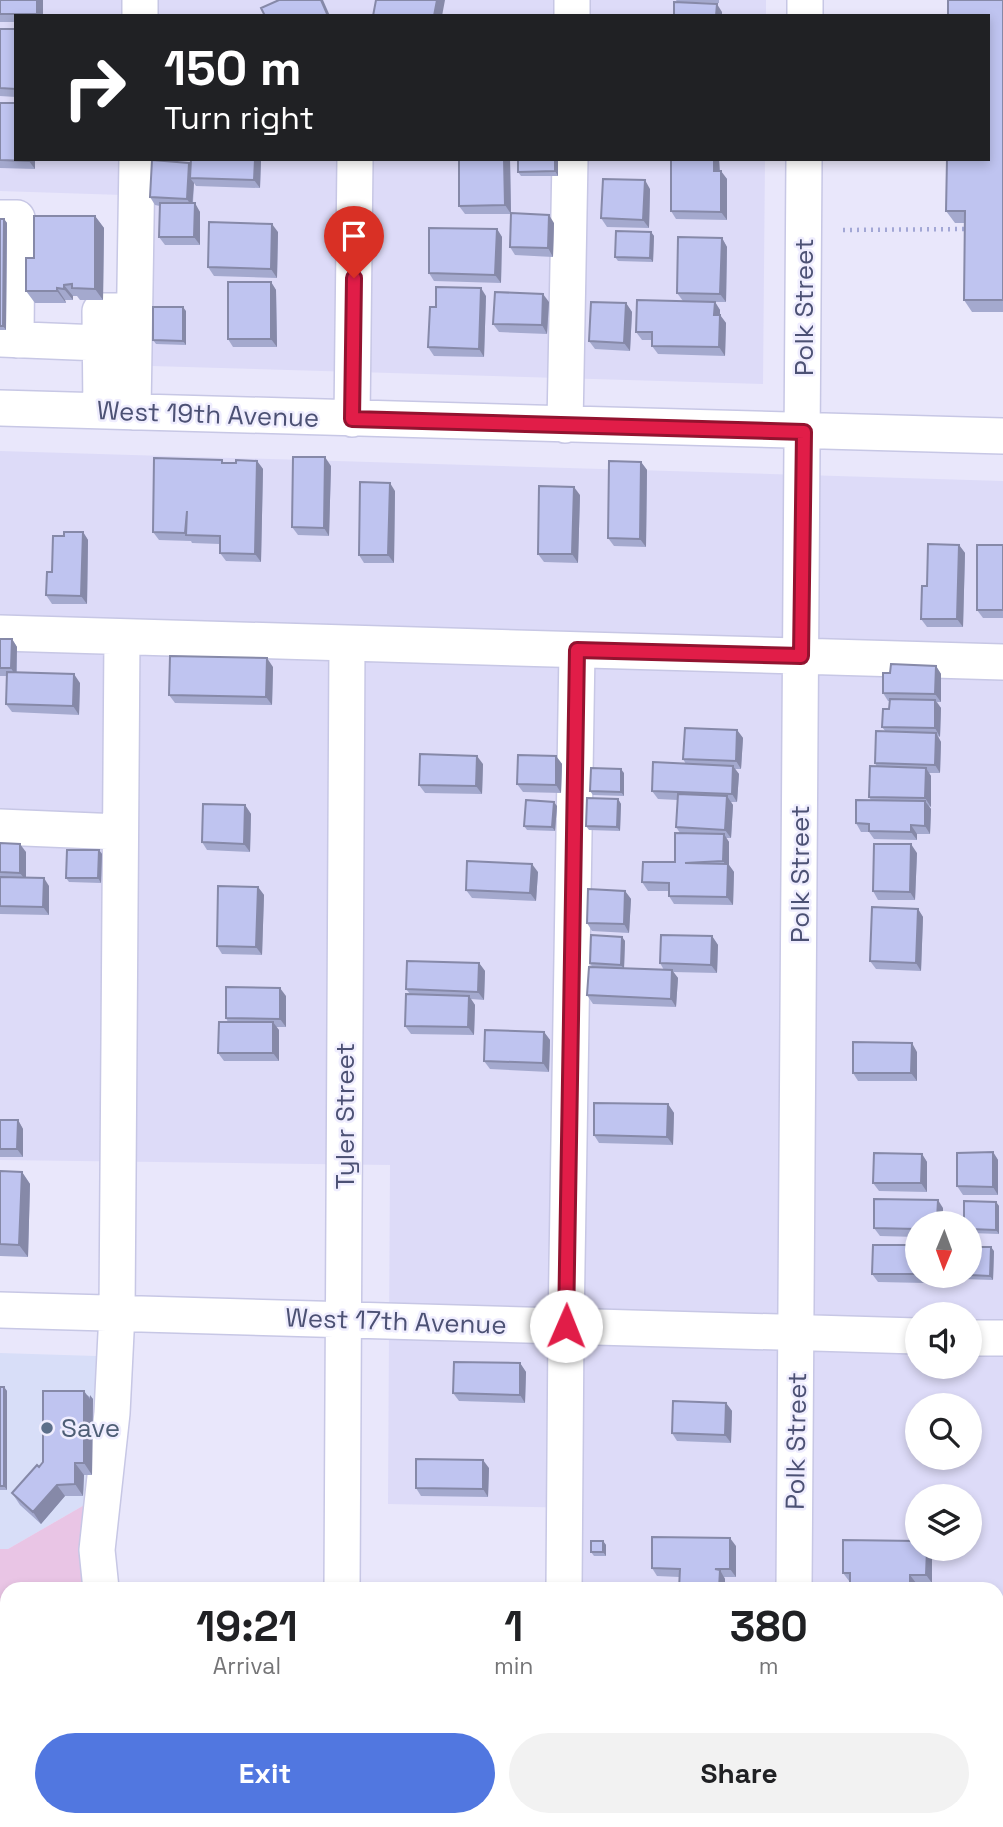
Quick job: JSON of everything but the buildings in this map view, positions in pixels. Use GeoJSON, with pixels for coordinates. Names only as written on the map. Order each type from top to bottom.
{"type":"FeatureCollection","features":[{"type":"Feature","properties":{"kind":"street"},"geometry":{"type":"LineString","coordinates":[[117,412],[135,311],[138,161]]}},
{"type":"Feature","properties":{"kind":"street"},"geometry":{"type":"LineString","coordinates":[[352,419],[355,161]]}},
{"type":"Feature","properties":{"kind":"street"},"geometry":{"type":"LineString","coordinates":[[565,425],[570,161]]}},
{"type":"Feature","properties":{"kind":"street","name":"Polk Street"},"geometry":{"type":"LineString","coordinates":[[794,1582],[804,161]]}},
{"type":"Feature","properties":{"kind":"street"},"geometry":{"type":"LineString","coordinates":[[0,218],[17,218],[12,253],[8,339],[100,343]]}},
{"type":"Feature","properties":{"kind":"street"},"geometry":{"type":"LineString","coordinates":[[117,412],[100,343],[100,311],[135,311]]}},
{"type":"Feature","properties":{"kind":"street","name":"West 19th Avenue"},"geometry":{"type":"LineString","coordinates":[[0,408],[1003,436]]}},
{"type":"Feature","properties":{"kind":"street"},"geometry":{"type":"LineString","coordinates":[[0,633],[1003,662]]}},
{"type":"Feature","properties":{"kind":"street"},"geometry":{"type":"LineString","coordinates":[[100,1582],[97,1550],[112,1413],[117,1313],[122,637]]}},
{"type":"Feature","properties":{"kind":"street","name":"Tyler Street"},"geometry":{"type":"LineString","coordinates":[[342,1582],[347,643]]}},
{"type":"Feature","properties":{"kind":"street"},"geometry":{"type":"LineString","coordinates":[[564,1582],[577,650]]}},
{"type":"Feature","properties":{"kind":"street"},"geometry":{"type":"LineString","coordinates":[[0,827],[120,832]]}},
{"type":"Feature","properties":{"kind":"street","name":"West 17th Avenue"},"geometry":{"type":"LineString","coordinates":[[0,1310],[905,1336]]}},
{"type":"Feature","properties":{"kind":"street"},"geometry":{"type":"LineString","coordinates":[[982,1338],[1003,1338]]}},
{"type":"Feature","properties":{"kind":"path"},"geometry":{"type":"LineString","coordinates":[[844,230],[973,229]]}},
{"type":"Feature","properties":{"kind":"shaded area"},"geometry":{"type":"Polygon","coordinates":[[[0,0],[766,0],[766,14],[14,14],[14,161],[765,161],[763,384],[151,366],[153,196],[0,191],[0,0]]]}},
{"type":"Feature","properties":{"kind":"shaded area"},"geometry":{"type":"Polygon","coordinates":[[[0,451],[1003,481],[1003,1582],[580,1582],[582,1508],[388,1504],[390,1165],[0,1160],[0,451]]]}},
{"type":"Feature","properties":{"kind":"shaded area","name":"Save"},"geometry":{"type":"Polygon","coordinates":[[[0,1353],[96,1356],[93,1500],[8,1549],[0,1549],[0,1353]]]}},
{"type":"Feature","properties":{"kind":"shaded area"},"geometry":{"type":"Polygon","coordinates":[[[93,1500],[93,1582],[0,1582],[0,1549],[8,1549],[93,1500]]]}},
{"type":"Feature","properties":{"kind":"place","name":"Save"},"geometry":{"type":"Point","coordinates":[47,1428]}},
{"type":"Feature","properties":{"kind":"route"},"geometry":{"type":"LineString","coordinates":[[354,278],[352,419],[804,432],[801,656],[577,650],[566,1326]]}}]}
